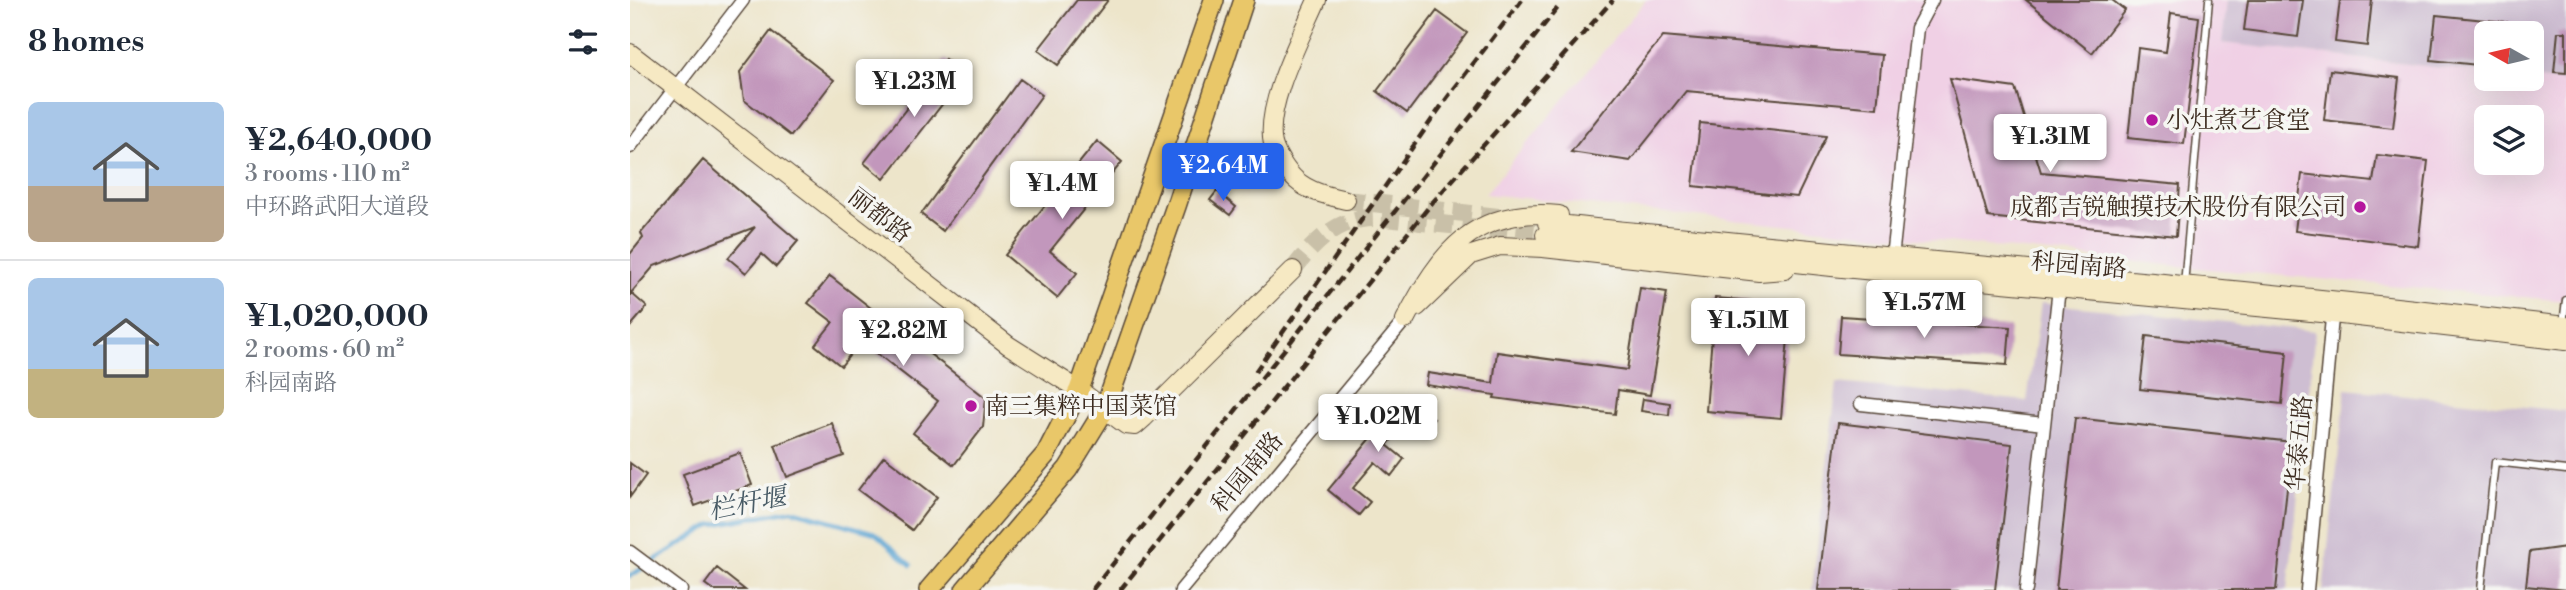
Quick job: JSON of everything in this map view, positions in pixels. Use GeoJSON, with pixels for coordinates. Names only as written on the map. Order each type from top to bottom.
{"type":"FeatureCollection","features":[{"type":"Feature","properties":{"kind":"main road"},"geometry":{"type":"LineString","coordinates":[[929,590],[1045,454],[1079,390],[1214,0]]}},
{"type":"Feature","properties":{"kind":"main road"},"geometry":{"type":"LineString","coordinates":[[965,590],[1068,469],[1105,409],[1244,0]]}},
{"type":"Feature","properties":{"kind":"street"},"geometry":{"type":"LineString","coordinates":[[630,147],[743,0]]}},
{"type":"Feature","properties":{"kind":"street"},"geometry":{"type":"LineString","coordinates":[[1317,0],[1280,88],[1273,118],[1273,143],[1282,162],[1296,180],[1318,193],[1346,200]]}},
{"type":"Feature","properties":{"kind":"street"},"geometry":{"type":"LineString","coordinates":[[1892,258],[1917,29],[1932,0]]}},
{"type":"Feature","properties":{"kind":"street","name":"丽都路"},"geometry":{"type":"LineString","coordinates":[[630,53],[1008,345],[1079,390],[1126,425],[1135,426],[1293,270]]}},
{"type":"Feature","properties":{"kind":"street"},"geometry":{"type":"LineString","coordinates":[[1405,320],[1423,284],[1458,240],[1497,220],[1546,230],[1763,234],[1833,260]]}},
{"type":"Feature","properties":{"kind":"street"},"geometry":{"type":"LineString","coordinates":[[1405,320],[1471,254],[1546,230]]}},
{"type":"Feature","properties":{"kind":"street","name":"科园南路"},"geometry":{"type":"LineString","coordinates":[[1546,230],[1833,260],[2059,288],[2333,307],[2565,331]]}},
{"type":"Feature","properties":{"kind":"street","name":"科园南路"},"geometry":{"type":"LineString","coordinates":[[1833,260],[1892,258],[2183,286],[2333,307]]}},
{"type":"Feature","properties":{"kind":"street"},"geometry":{"type":"LineString","coordinates":[[2025,590],[2059,288]]}},
{"type":"Feature","properties":{"kind":"street","name":"华泰五路"},"geometry":{"type":"LineString","coordinates":[[2307,590],[2333,307]]}},
{"type":"Feature","properties":{"kind":"street","name":"科园南路"},"geometry":{"type":"LineString","coordinates":[[1181,590],[1405,320]]}},
{"type":"Feature","properties":{"kind":"street"},"geometry":{"type":"LineString","coordinates":[[1861,404],[2044,424]]}},
{"type":"Feature","properties":{"kind":"street"},"geometry":{"type":"LineString","coordinates":[[630,552],[681,590]]}},
{"type":"Feature","properties":{"kind":"lane"},"geometry":{"type":"LineString","coordinates":[[2183,286],[2209,0]]}},
{"type":"Feature","properties":{"kind":"lane"},"geometry":{"type":"LineString","coordinates":[[2565,331],[2566,300]]}},
{"type":"Feature","properties":{"kind":"lane"},"geometry":{"type":"LineString","coordinates":[[2481,590],[2495,462],[2566,470]]}},
{"type":"Feature","properties":{"kind":"shaded area"},"geometry":{"type":"Polygon","coordinates":[[[1646,0],[2227,0],[2223,43],[2474,72],[2474,91],[2544,91],[2544,79],[2566,82],[2566,301],[2197,268],[1485,194],[1646,0]]]}},
{"type":"Feature","properties":{"kind":"shaded area"},"geometry":{"type":"Polygon","coordinates":[[[2227,0],[2566,0],[2566,82],[2544,79],[2544,21],[2474,21],[2474,72],[2222,43],[2227,0]]]}},
{"type":"Feature","properties":{"kind":"shaded area"},"geometry":{"type":"Polygon","coordinates":[[[2041,303],[2315,331],[2288,590],[1812,590],[1837,383],[2027,401],[2041,303]]]}},
{"type":"Feature","properties":{"kind":"shaded area"},"geometry":{"type":"Polygon","coordinates":[[[2346,389],[2566,411],[2566,590],[2323,590],[2346,389]]]}},
{"type":"Feature","properties":{"kind":"building"},"geometry":{"type":"Polygon","coordinates":[[[1077,0],[1108,0],[1058,65],[1038,50],[1077,0]]]}},
{"type":"Feature","properties":{"kind":"building"},"geometry":{"type":"Polygon","coordinates":[[[2026,0],[2112,0],[2125,10],[2092,53],[2026,0]]]}},
{"type":"Feature","properties":{"kind":"building"},"geometry":{"type":"Polygon","coordinates":[[[2248,0],[2303,0],[2298,37],[2244,30],[2248,0]]]}},
{"type":"Feature","properties":{"kind":"building"},"geometry":{"type":"Polygon","coordinates":[[[2340,0],[2372,0],[2367,46],[2335,42],[2340,0]]]}},
{"type":"Feature","properties":{"kind":"building"},"geometry":{"type":"Polygon","coordinates":[[[1437,11],[1467,33],[1407,113],[1377,91],[1437,11]]]}},
{"type":"Feature","properties":{"kind":"building"},"geometry":{"type":"Polygon","coordinates":[[[2171,13],[2199,17],[2184,144],[2128,138],[2138,48],[2166,52],[2171,13]]]}},
{"type":"Feature","properties":{"kind":"building"},"geometry":{"type":"Polygon","coordinates":[[[2436,15],[2495,21],[2474,21],[2474,65],[2431,60],[2436,15]]]}},
{"type":"Feature","properties":{"kind":"building"},"geometry":{"type":"Polygon","coordinates":[[[771,31],[834,80],[791,136],[744,100],[740,72],[771,31]]]}},
{"type":"Feature","properties":{"kind":"building"},"geometry":{"type":"Polygon","coordinates":[[[2558,32],[2566,32],[2566,73],[2554,72],[2558,32]]]}},
{"type":"Feature","properties":{"kind":"building"},"geometry":{"type":"Polygon","coordinates":[[[1663,36],[1882,55],[1877,108],[1686,91],[1630,161],[1571,152],[1663,36]]]}},
{"type":"Feature","properties":{"kind":"building"},"geometry":{"type":"Polygon","coordinates":[[[945,59],[965,75],[884,179],[864,163],[945,59]]]}},
{"type":"Feature","properties":{"kind":"building"},"geometry":{"type":"Polygon","coordinates":[[[2330,70],[2399,78],[2393,128],[2324,120],[2330,70]]]}},
{"type":"Feature","properties":{"kind":"building"},"geometry":{"type":"Polygon","coordinates":[[[1020,79],[1042,95],[943,231],[921,214],[1020,79]]]}},
{"type":"Feature","properties":{"kind":"building"},"geometry":{"type":"Polygon","coordinates":[[[1950,79],[2015,88],[2041,172],[2180,185],[2176,236],[1988,217],[1950,79]]]}},
{"type":"Feature","properties":{"kind":"building"},"geometry":{"type":"Polygon","coordinates":[[[1700,123],[1826,136],[1797,197],[1693,186],[1700,123]]]}},
{"type":"Feature","properties":{"kind":"building"},"geometry":{"type":"Polygon","coordinates":[[[1097,141],[1122,162],[1050,251],[1077,273],[1057,298],[1005,255],[1097,141]]]}},
{"type":"Feature","properties":{"kind":"building","name":"成都吉锐触摸技术股份有限公司"},"geometry":{"type":"Polygon","coordinates":[[[2377,155],[2428,161],[2418,246],[2295,231],[2302,174],[2373,182],[2377,155]]]}},
{"type":"Feature","properties":{"kind":"building"},"geometry":{"type":"Polygon","coordinates":[[[703,160],[798,241],[776,267],[762,254],[746,273],[728,258],[755,227],[654,266],[631,293],[647,307],[630,327],[630,254],[643,238],[641,233],[703,160]]]}},
{"type":"Feature","properties":{"kind":"building"},"geometry":{"type":"Polygon","coordinates":[[[1217,191],[1236,207],[1230,215],[1210,200],[1217,191]]]}},
{"type":"Feature","properties":{"kind":"building"},"geometry":{"type":"Polygon","coordinates":[[[830,276],[986,398],[983,427],[954,465],[913,433],[938,401],[861,341],[841,366],[815,345],[833,322],[808,303],[830,276]]]}},
{"type":"Feature","properties":{"kind":"building"},"geometry":{"type":"Polygon","coordinates":[[[1640,288],[1667,292],[1650,395],[1618,390],[1615,414],[1494,398],[1495,395],[1426,385],[1428,373],[1493,383],[1497,352],[1627,370],[1640,288]]]}},
{"type":"Feature","properties":{"kind":"building"},"geometry":{"type":"Polygon","coordinates":[[[1715,298],[1791,304],[1781,418],[1706,411],[1715,298]]]}},
{"type":"Feature","properties":{"kind":"building"},"geometry":{"type":"Polygon","coordinates":[[[1841,316],[2010,327],[2007,365],[1838,354],[1841,316]]]}},
{"type":"Feature","properties":{"kind":"building"},"geometry":{"type":"Polygon","coordinates":[[[2146,336],[2287,352],[2282,404],[2140,389],[2146,336]]]}},
{"type":"Feature","properties":{"kind":"building"},"geometry":{"type":"Polygon","coordinates":[[[1406,396],[1434,419],[1424,432],[1409,419],[1387,445],[1404,459],[1391,476],[1375,462],[1353,488],[1370,502],[1359,515],[1328,490],[1406,396]]]}},
{"type":"Feature","properties":{"kind":"building"},"geometry":{"type":"Polygon","coordinates":[[[1643,399],[1670,403],[1669,415],[1641,411],[1643,399]]]}},
{"type":"Feature","properties":{"kind":"building"},"geometry":{"type":"Polygon","coordinates":[[[2075,418],[2292,442],[2276,590],[2056,590],[2075,418]]]}},
{"type":"Feature","properties":{"kind":"building"},"geometry":{"type":"Polygon","coordinates":[[[832,423],[844,456],[787,477],[775,445],[832,423]]]}},
{"type":"Feature","properties":{"kind":"building"},"geometry":{"type":"Polygon","coordinates":[[[1838,423],[2012,444],[1995,590],[1818,590],[1838,423]]]}},
{"type":"Feature","properties":{"kind":"building"},"geometry":{"type":"Polygon","coordinates":[[[740,453],[752,485],[695,506],[683,474],[740,453]]]}},
{"type":"Feature","properties":{"kind":"building"},"geometry":{"type":"Polygon","coordinates":[[[884,456],[937,497],[912,530],[858,490],[884,456]]]}},
{"type":"Feature","properties":{"kind":"building"},"geometry":{"type":"Polygon","coordinates":[[[630,463],[646,475],[630,497],[630,463]]]}},
{"type":"Feature","properties":{"kind":"building"},"geometry":{"type":"Polygon","coordinates":[[[2566,547],[2566,590],[2526,586],[2530,552],[2566,547]]]}},
{"type":"Feature","properties":{"kind":"building"},"geometry":{"type":"Polygon","coordinates":[[[717,568],[745,590],[713,590],[705,584],[717,568]]]}},
{"type":"Feature","properties":{"kind":"waterway","name":"栏杆堰"},"geometry":{"type":"LineString","coordinates":[[630,576],[711,525],[792,510],[875,533],[911,565]]}},
{"type":"Feature","properties":{"kind":"tunnel"},"geometry":{"type":"LineString","coordinates":[[1346,200],[1508,218]]}},
{"type":"Feature","properties":{"kind":"tunnel"},"geometry":{"type":"LineString","coordinates":[[1293,270],[1306,253],[1331,231],[1361,219],[1391,219],[1545,235]]}},
{"type":"Feature","properties":{"kind":"railway"},"geometry":{"type":"LineString","coordinates":[[1255,372],[1447,98],[1522,0]]}},
{"type":"Feature","properties":{"kind":"railway"},"geometry":{"type":"LineString","coordinates":[[1120,590],[1432,203],[1613,0]]}},
{"type":"Feature","properties":{"kind":"railway"},"geometry":{"type":"LineString","coordinates":[[1092,590],[1560,5]]}},
{"type":"Feature","properties":{"kind":"place","name":"小灶煮艺食堂"},"geometry":{"type":"Point","coordinates":[2152,120]}},
{"type":"Feature","properties":{"kind":"place","name":"成都吉锐触摸技术股份有限公司"},"geometry":{"type":"Point","coordinates":[2360,207]}},
{"type":"Feature","properties":{"kind":"place","name":"南三集粹中国菜馆"},"geometry":{"type":"Point","coordinates":[971,406]}}]}
